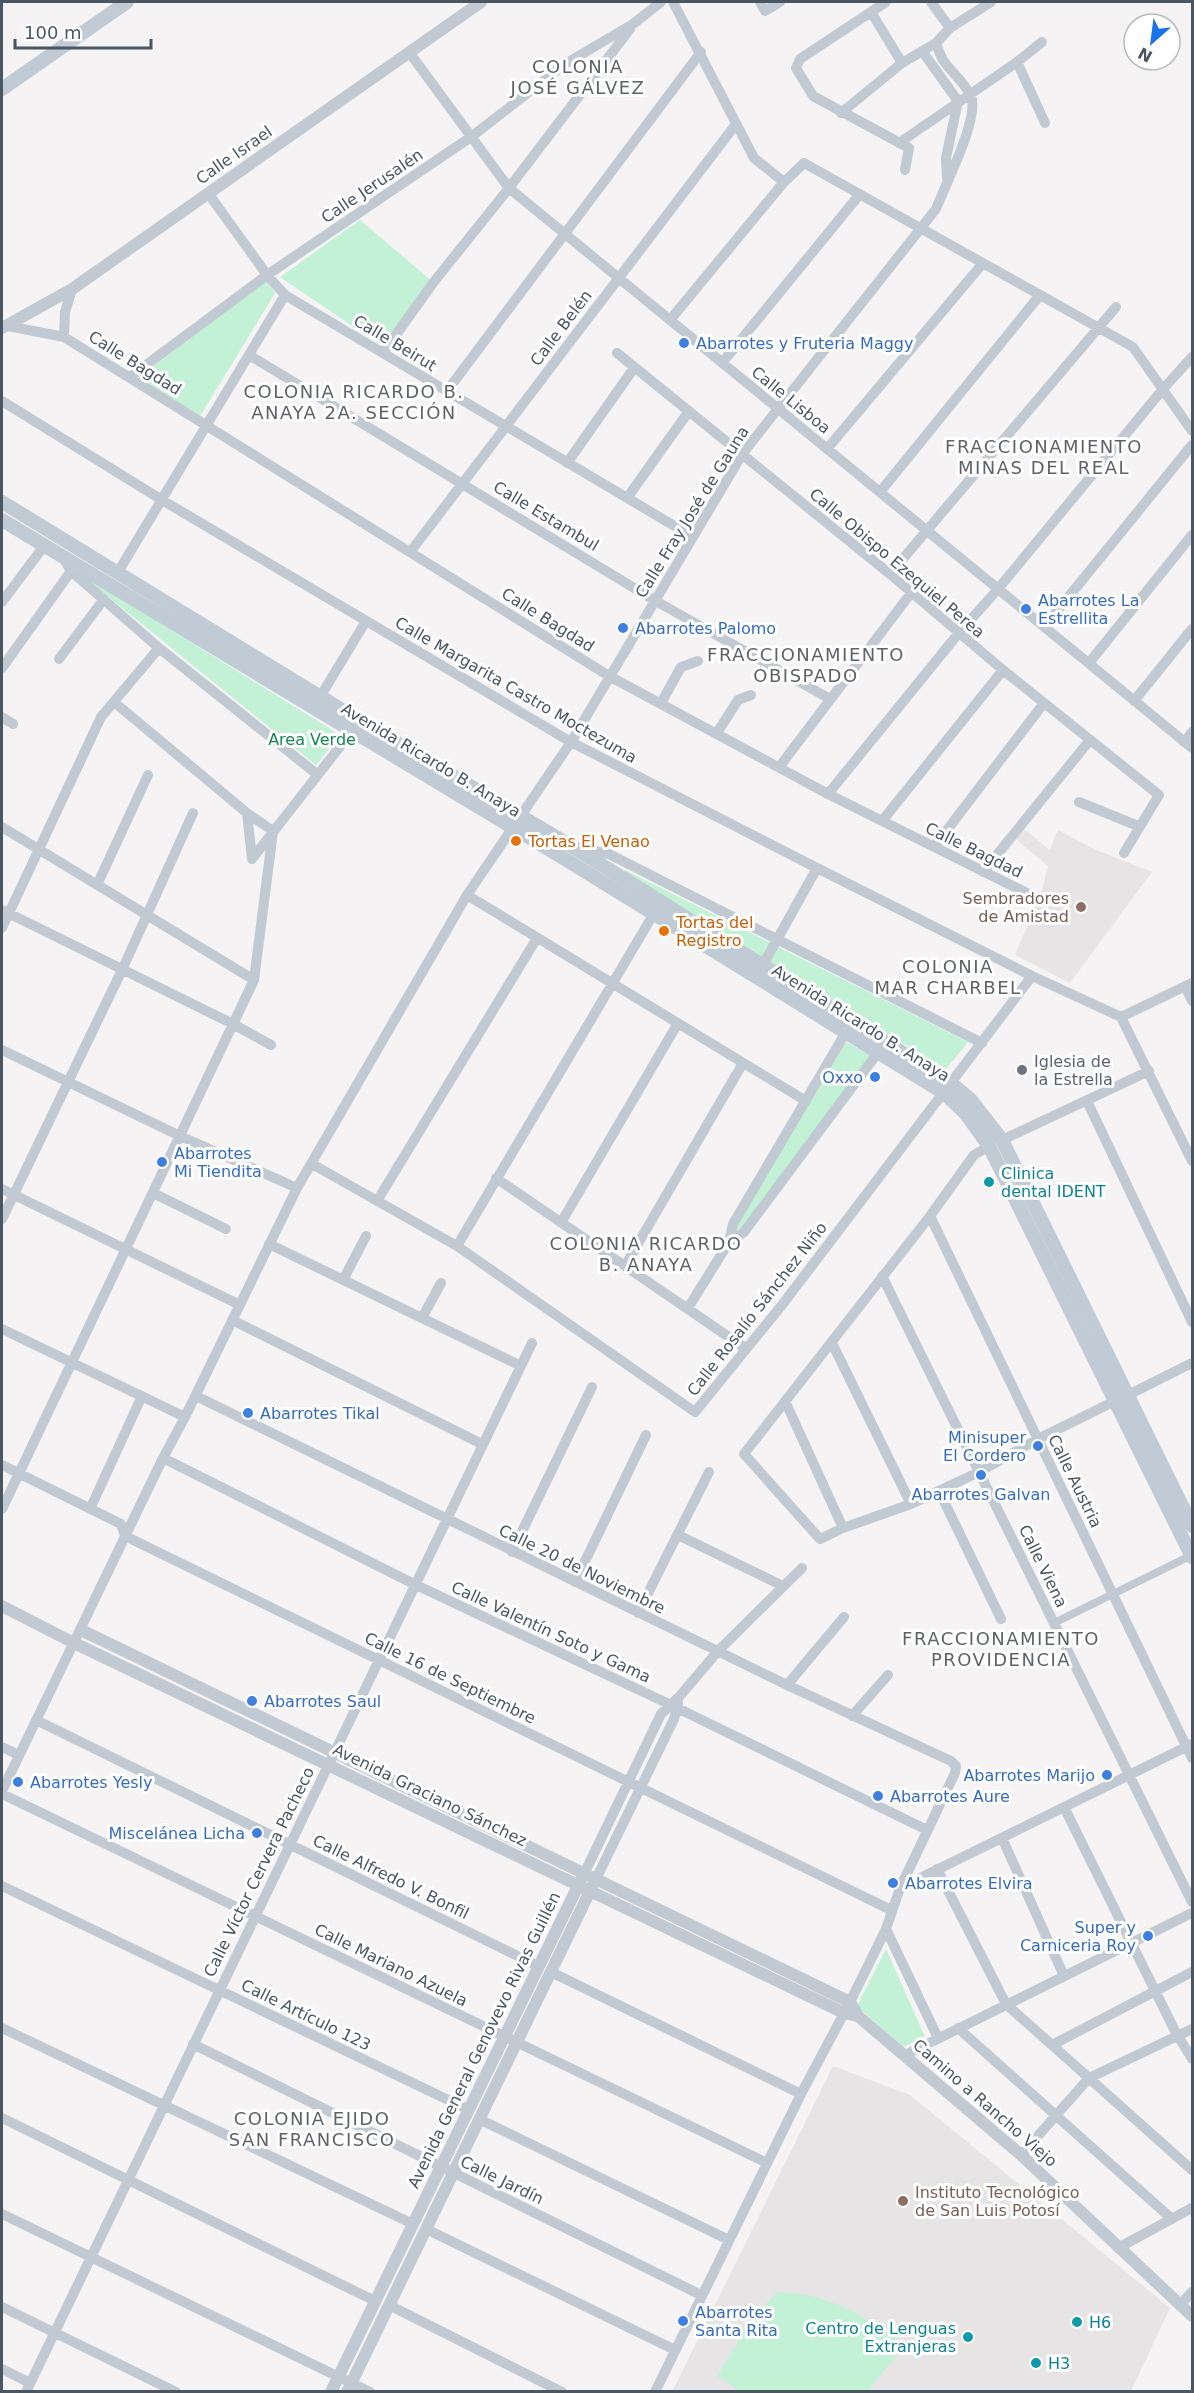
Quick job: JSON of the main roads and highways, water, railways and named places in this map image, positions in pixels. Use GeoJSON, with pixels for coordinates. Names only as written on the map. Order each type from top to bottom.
{"type":"FeatureCollection","features":[{"type":"Feature","properties":{"kind":"main road"},"geometry":{"type":"LineString","coordinates":[[2,89],[127,2]]}},
{"type":"Feature","properties":{"kind":"main road","name":"Avenida Ricardo B. Anaya"},"geometry":{"type":"LineString","coordinates":[[2,502],[320,697],[356,727]]}},
{"type":"Feature","properties":{"kind":"main road","name":"Avenida Ricardo B. Anaya"},"geometry":{"type":"LineString","coordinates":[[2,520],[517,823],[653,915],[759,971],[948,1088],[965,1113],[996,1143],[1151,1457],[1192,1526]]}},
{"type":"Feature","properties":{"kind":"main road","name":"Avenida Ricardo B. Anaya"},"geometry":{"type":"LineString","coordinates":[[517,823],[573,847],[846,1032],[948,1088]]}},
{"type":"Feature","properties":{"kind":"main road","name":"Avenida Ricardo B. Anaya"},"geometry":{"type":"LineString","coordinates":[[1151,1457],[1192,1556]]}},
{"type":"Feature","properties":{"kind":"place","name":"Abarrotes y Fruteria Maggy"},"geometry":{"type":"Point","coordinates":[684,343]}},
{"type":"Feature","properties":{"kind":"place","name":"Abarrotes La Estrellita"},"geometry":{"type":"Point","coordinates":[1026,609]}},
{"type":"Feature","properties":{"kind":"place","name":"Abarrotes Palomo"},"geometry":{"type":"Point","coordinates":[623,628]}},
{"type":"Feature","properties":{"kind":"place","name":"Tortas El Venao"},"geometry":{"type":"Point","coordinates":[516,841]}},
{"type":"Feature","properties":{"kind":"place","name":"Sembradores de Amistad"},"geometry":{"type":"Point","coordinates":[1081,907]}},
{"type":"Feature","properties":{"kind":"place","name":"Tortas del Registro"},"geometry":{"type":"Point","coordinates":[664,931]}},
{"type":"Feature","properties":{"kind":"place","name":"Iglesia de la Estrella"},"geometry":{"type":"Point","coordinates":[1022,1070]}},
{"type":"Feature","properties":{"kind":"place","name":"Oxxo"},"geometry":{"type":"Point","coordinates":[875,1077]}},
{"type":"Feature","properties":{"kind":"place","name":"Abarrotes Mi Tiendita"},"geometry":{"type":"Point","coordinates":[162,1162]}},
{"type":"Feature","properties":{"kind":"place","name":"Clinica dental IDENT"},"geometry":{"type":"Point","coordinates":[989,1182]}},
{"type":"Feature","properties":{"kind":"place","name":"Abarrotes Tikal"},"geometry":{"type":"Point","coordinates":[248,1413]}},
{"type":"Feature","properties":{"kind":"place","name":"Minisuper El Cordero"},"geometry":{"type":"Point","coordinates":[1038,1446]}},
{"type":"Feature","properties":{"kind":"place","name":"Abarrotes Galvan"},"geometry":{"type":"Point","coordinates":[981,1475]}},
{"type":"Feature","properties":{"kind":"place","name":"Abarrotes Saul"},"geometry":{"type":"Point","coordinates":[252,1701]}},
{"type":"Feature","properties":{"kind":"place","name":"Abarrotes Marijo"},"geometry":{"type":"Point","coordinates":[1107,1775]}},
{"type":"Feature","properties":{"kind":"place","name":"Abarrotes Yesly"},"geometry":{"type":"Point","coordinates":[18,1782]}},
{"type":"Feature","properties":{"kind":"place","name":"Abarrotes Aure"},"geometry":{"type":"Point","coordinates":[878,1796]}},
{"type":"Feature","properties":{"kind":"place","name":"Miscelánea Licha"},"geometry":{"type":"Point","coordinates":[257,1833]}},
{"type":"Feature","properties":{"kind":"place","name":"Abarrotes Elvira"},"geometry":{"type":"Point","coordinates":[893,1883]}},
{"type":"Feature","properties":{"kind":"place","name":"Super y Carniceria Roy"},"geometry":{"type":"Point","coordinates":[1148,1936]}},
{"type":"Feature","properties":{"kind":"place","name":"Instituto Tecnológico de San Luis Potosí"},"geometry":{"type":"Point","coordinates":[903,2201]}},
{"type":"Feature","properties":{"kind":"place","name":"Abarrotes Santa Rita"},"geometry":{"type":"Point","coordinates":[683,2321]}},
{"type":"Feature","properties":{"kind":"place","name":"H6"},"geometry":{"type":"Point","coordinates":[1077,2322]}},
{"type":"Feature","properties":{"kind":"place","name":"Centro de Lenguas Extranjeras"},"geometry":{"type":"Point","coordinates":[968,2337]}},
{"type":"Feature","properties":{"kind":"place","name":"H3"},"geometry":{"type":"Point","coordinates":[1036,2363]}},
{"type":"Feature","properties":{"kind":"district","name":"COLONIA JOSÉ GÁLVEZ"},"geometry":{"type":"Point","coordinates":[578,76]}},
{"type":"Feature","properties":{"kind":"district","name":"COLONIA RICARDO B. ANAYA 2A. SECCIÓN"},"geometry":{"type":"Point","coordinates":[354,401]}},
{"type":"Feature","properties":{"kind":"district","name":"FRACCIONAMIENTO MINAS DEL REAL"},"geometry":{"type":"Point","coordinates":[1044,456]}},
{"type":"Feature","properties":{"kind":"district","name":"FRACCIONAMIENTO OBISPADO"},"geometry":{"type":"Point","coordinates":[806,664]}},
{"type":"Feature","properties":{"kind":"district","name":"COLONIA MAR CHARBEL"},"geometry":{"type":"Point","coordinates":[948,976]}},
{"type":"Feature","properties":{"kind":"district","name":"COLONIA RICARDO B. ANAYA"},"geometry":{"type":"Point","coordinates":[646,1253]}},
{"type":"Feature","properties":{"kind":"district","name":"FRACCIONAMIENTO PROVIDENCIA"},"geometry":{"type":"Point","coordinates":[1001,1648]}},
{"type":"Feature","properties":{"kind":"district","name":"COLONIA EJIDO SAN FRANCISCO"},"geometry":{"type":"Point","coordinates":[312,2128]}},
{"type":"Feature","properties":{"kind":"park label","name":"Area Verde"},"geometry":{"type":"Point","coordinates":[312,739]}}]}
